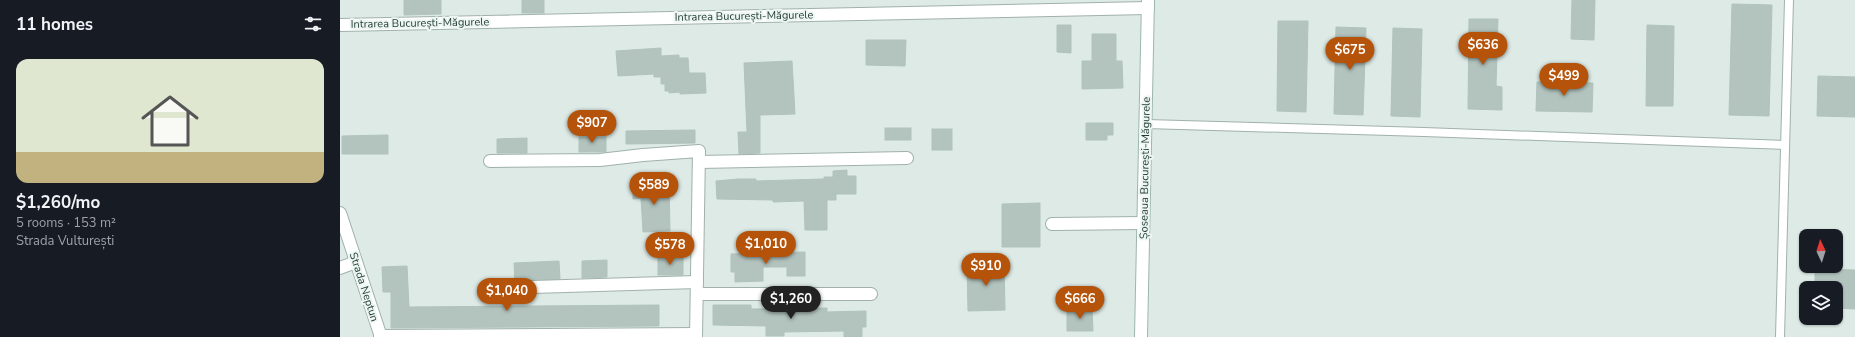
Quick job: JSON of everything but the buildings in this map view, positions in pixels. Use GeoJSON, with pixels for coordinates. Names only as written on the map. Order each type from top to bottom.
{"type":"FeatureCollection","features":[{"type":"Feature","properties":{"kind":"street","name":"Intrarea București-Măgurele"},"geometry":{"type":"LineString","coordinates":[[340,25],[1148,4]]}},
{"type":"Feature","properties":{"kind":"street","name":"Șoseaua București-Măgurele"},"geometry":{"type":"LineString","coordinates":[[1141,337],[1148,4]]}},
{"type":"Feature","properties":{"kind":"street"},"geometry":{"type":"LineString","coordinates":[[490,161],[600,160],[643,155],[699,157],[907,158]]}},
{"type":"Feature","properties":{"kind":"street"},"geometry":{"type":"LineString","coordinates":[[381,336],[696,335],[699,157]]}},
{"type":"Feature","properties":{"kind":"street","name":"Strada Neptun"},"geometry":{"type":"LineString","coordinates":[[340,213],[381,336]]}},
{"type":"Feature","properties":{"kind":"street"},"geometry":{"type":"LineString","coordinates":[[1052,224],[1143,223]]}},
{"type":"Feature","properties":{"kind":"street"},"geometry":{"type":"LineString","coordinates":[[340,268],[356,262]]}},
{"type":"Feature","properties":{"kind":"street"},"geometry":{"type":"LineString","coordinates":[[533,287],[697,288],[871,294]]}},
{"type":"Feature","properties":{"kind":"lane"},"geometry":{"type":"LineString","coordinates":[[1780,337],[1789,0]]}},
{"type":"Feature","properties":{"kind":"lane"},"geometry":{"type":"LineString","coordinates":[[1146,124],[1432,132],[1785,145]]}}]}
